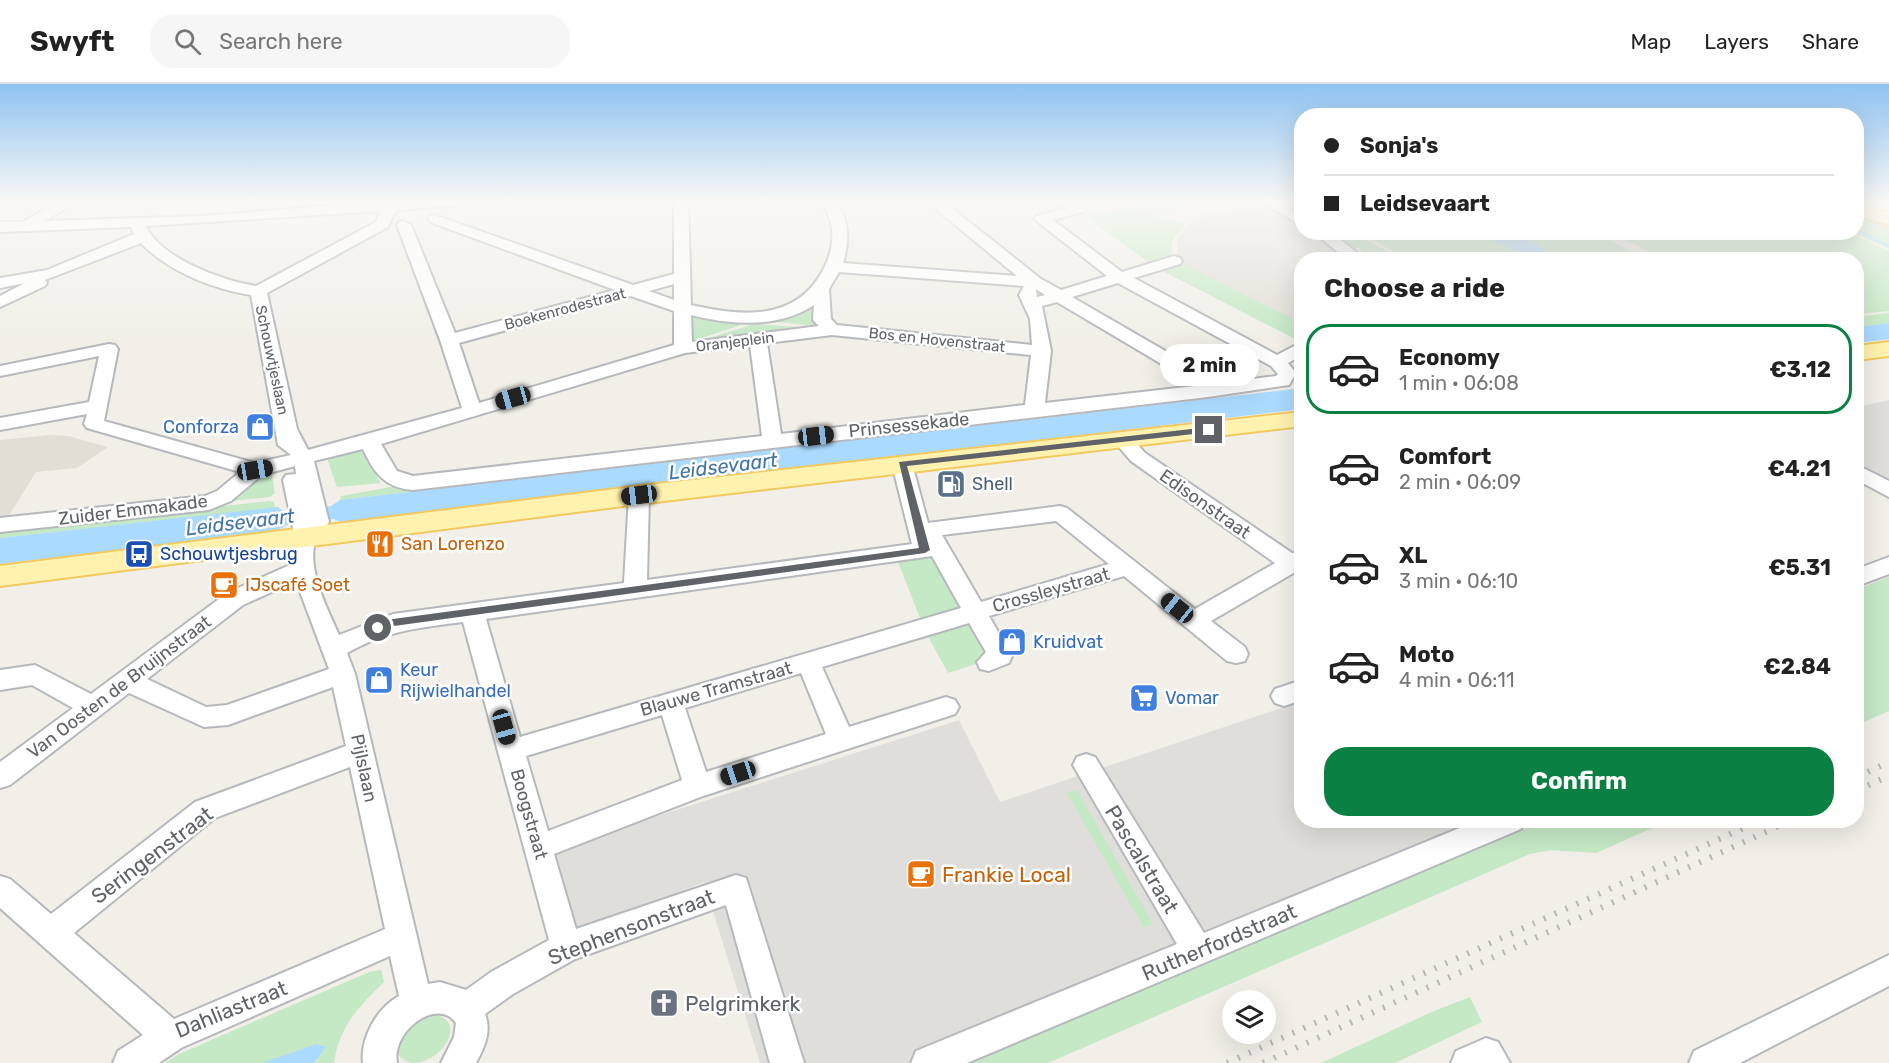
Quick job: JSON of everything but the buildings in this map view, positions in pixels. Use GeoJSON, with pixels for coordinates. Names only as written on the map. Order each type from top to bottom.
{"type":"FeatureCollection","features":[{"type":"Feature","properties":{"kind":"main road"},"geometry":{"type":"LineString","coordinates":[[1864,352],[1889,349]]}},
{"type":"Feature","properties":{"kind":"main road"},"geometry":{"type":"LineString","coordinates":[[0,576],[308,520],[639,495],[1294,420]]}},
{"type":"Feature","properties":{"kind":"street"},"geometry":{"type":"LineString","coordinates":[[0,302],[107,247]]}},
{"type":"Feature","properties":{"kind":"street","name":"Schouwtjeslaan"},"geometry":{"type":"LineString","coordinates":[[161,247],[185,267],[232,287],[258,291],[308,520]]}},
{"type":"Feature","properties":{"kind":"street"},"geometry":{"type":"LineString","coordinates":[[258,291],[341,247]]}},
{"type":"Feature","properties":{"kind":"street"},"geometry":{"type":"LineString","coordinates":[[412,247],[449,340],[472,410]]}},
{"type":"Feature","properties":{"kind":"street"},"geometry":{"type":"LineString","coordinates":[[526,247],[681,308],[712,316],[754,319],[790,311],[805,305],[822,291],[835,267],[838,247]]}},
{"type":"Feature","properties":{"kind":"street","name":"Oranjeplein"},"geometry":{"type":"LineString","coordinates":[[681,247],[683,348],[832,330]]}},
{"type":"Feature","properties":{"kind":"street"},"geometry":{"type":"LineString","coordinates":[[991,247],[1035,282],[1199,378],[1208,391]]}},
{"type":"Feature","properties":{"kind":"street"},"geometry":{"type":"LineString","coordinates":[[1078,247],[1119,277],[1277,362],[1294,352]]}},
{"type":"Feature","properties":{"kind":"street"},"geometry":{"type":"LineString","coordinates":[[1035,303],[1174,261]]}},
{"type":"Feature","properties":{"kind":"street"},"geometry":{"type":"LineString","coordinates":[[835,267],[1035,282]]}},
{"type":"Feature","properties":{"kind":"street"},"geometry":{"type":"LineString","coordinates":[[0,283],[51,274]]}},
{"type":"Feature","properties":{"kind":"street","name":"Boekenrodestraat"},"geometry":{"type":"LineString","coordinates":[[449,340],[681,277]]}},
{"type":"Feature","properties":{"kind":"street"},"geometry":{"type":"LineString","coordinates":[[1034,411],[1042,351],[1035,303],[1027,295],[1029,287],[1035,282]]}},
{"type":"Feature","properties":{"kind":"street"},"geometry":{"type":"LineString","coordinates":[[822,291],[822,320],[832,330]]}},
{"type":"Feature","properties":{"kind":"street","name":"Bos en Hovenstraat"},"geometry":{"type":"LineString","coordinates":[[832,330],[1042,351]]}},
{"type":"Feature","properties":{"kind":"street"},"geometry":{"type":"LineString","coordinates":[[758,339],[772,441]]}},
{"type":"Feature","properties":{"kind":"street"},"geometry":{"type":"LineString","coordinates":[[0,371],[109,349],[94,424],[255,470],[370,441],[683,348]]}},
{"type":"Feature","properties":{"kind":"street","name":"Prinsessekade"},"geometry":{"type":"LineString","coordinates":[[370,441],[385,475],[403,484],[1283,381],[1287,373],[1277,362]]}},
{"type":"Feature","properties":{"kind":"street"},"geometry":{"type":"LineString","coordinates":[[0,424],[98,406]]}},
{"type":"Feature","properties":{"kind":"street","name":"Edisonstraat"},"geometry":{"type":"LineString","coordinates":[[1123,440],[1138,457],[1294,559]]}},
{"type":"Feature","properties":{"kind":"street"},"geometry":{"type":"LineString","coordinates":[[902,464],[924,530],[976,612],[1000,656],[989,662]]}},
{"type":"Feature","properties":{"kind":"street","name":"Zuider Emmakade"},"geometry":{"type":"LineString","coordinates":[[0,525],[209,503],[224,496],[255,470]]}},
{"type":"Feature","properties":{"kind":"street"},"geometry":{"type":"LineString","coordinates":[[1864,474],[1884,484]]}},
{"type":"Feature","properties":{"kind":"street"},"geometry":{"type":"LineString","coordinates":[[635,591],[639,495]]}},
{"type":"Feature","properties":{"kind":"street"},"geometry":{"type":"LineString","coordinates":[[924,530],[1060,513],[1236,654]]}},
{"type":"Feature","properties":{"kind":"street","name":"Pijlslaan"},"geometry":{"type":"LineString","coordinates":[[308,520],[301,558],[325,634],[344,675],[416,1002]]}},
{"type":"Feature","properties":{"kind":"street"},"geometry":{"type":"LineString","coordinates":[[333,650],[362,633],[393,623],[925,550],[924,530]]}},
{"type":"Feature","properties":{"kind":"street"},"geometry":{"type":"LineString","coordinates":[[1193,621],[1294,561]]}},
{"type":"Feature","properties":{"kind":"street"},"geometry":{"type":"LineString","coordinates":[[1864,575],[1889,565]]}},
{"type":"Feature","properties":{"kind":"street","name":"Crossleystraat"},"geometry":{"type":"LineString","coordinates":[[921,628],[1127,567]]}},
{"type":"Feature","properties":{"kind":"street","name":"Van Oosten de Bruijnstraat"},"geometry":{"type":"LineString","coordinates":[[0,777],[235,598],[304,568]]}},
{"type":"Feature","properties":{"kind":"street","name":"Boogstraat"},"geometry":{"type":"LineString","coordinates":[[471,612],[566,947]]}},
{"type":"Feature","properties":{"kind":"street","name":"Blauwe Tramstraat"},"geometry":{"type":"LineString","coordinates":[[511,750],[921,628]]}},
{"type":"Feature","properties":{"kind":"street"},"geometry":{"type":"LineString","coordinates":[[808,662],[841,740]]}},
{"type":"Feature","properties":{"kind":"street"},"geometry":{"type":"LineString","coordinates":[[0,680],[35,675],[93,707]]}},
{"type":"Feature","properties":{"kind":"street"},"geometry":{"type":"LineString","coordinates":[[128,681],[204,717],[228,715],[344,675]]}},
{"type":"Feature","properties":{"kind":"street"},"geometry":{"type":"LineString","coordinates":[[670,702],[697,786]]}},
{"type":"Feature","properties":{"kind":"street"},"geometry":{"type":"LineString","coordinates":[[538,848],[697,786],[946,707]]}},
{"type":"Feature","properties":{"kind":"street","name":"Seringenstraat"},"geometry":{"type":"LineString","coordinates":[[51,933],[205,810],[361,752]]}},
{"type":"Feature","properties":{"kind":"street","name":"Pascalstraat"},"geometry":{"type":"LineString","coordinates":[[1086,765],[1198,952]]}},
{"type":"Feature","properties":{"kind":"street","name":"Rutherfordstraat"},"geometry":{"type":"LineString","coordinates":[[928,1063],[1491,828]]}},
{"type":"Feature","properties":{"kind":"street","name":"Stephensonstraat"},"geometry":{"type":"LineString","coordinates":[[467,1008],[502,983],[566,947],[736,888],[787,1063]]}},
{"type":"Feature","properties":{"kind":"street","name":"Dahliastraat"},"geometry":{"type":"LineString","coordinates":[[5,900],[51,933],[170,1038],[400,937]]}},
{"type":"Feature","properties":{"kind":"street"},"geometry":{"type":"LineString","coordinates":[[1706,1063],[1889,970]]}},
{"type":"Feature","properties":{"kind":"street"},"geometry":{"type":"LineString","coordinates":[[380,1063],[380,1046],[385,1033],[404,1010],[416,1002],[446,996],[459,1000],[467,1008],[473,1029],[468,1047],[458,1063]]}},
{"type":"Feature","properties":{"kind":"street"},"geometry":{"type":"LineString","coordinates":[[130,1063],[170,1038]]}},
{"type":"Feature","properties":{"kind":"shaded area"},"geometry":{"type":"Polygon","coordinates":[[[1177,247],[1335,247],[1340,252],[1294,252],[1294,319],[1184,266],[1177,258],[1177,247]]]}},
{"type":"Feature","properties":{"kind":"shaded area"},"geometry":{"type":"Polygon","coordinates":[[[1889,400],[1889,485],[1864,469],[1864,405],[1889,400]]]}},
{"type":"Feature","properties":{"kind":"shaded area"},"geometry":{"type":"Polygon","coordinates":[[[50,435],[68,436],[108,447],[77,468],[36,472],[8,517],[0,518],[0,440],[50,435]]]}},
{"type":"Feature","properties":{"kind":"shaded area"},"geometry":{"type":"Polygon","coordinates":[[[1294,704],[1294,828],[1559,828],[1027,1063],[760,1063],[704,882],[576,933],[554,849],[959,720],[1000,802],[1294,704]]]}},
{"type":"Feature","properties":{"kind":"green space"},"geometry":{"type":"Polygon","coordinates":[[[1127,247],[1172,247],[1171,258],[1152,265],[1127,247]]]}},
{"type":"Feature","properties":{"kind":"green space"},"geometry":{"type":"Polygon","coordinates":[[[1348,247],[1379,247],[1388,252],[1363,252],[1359,248],[1352,249],[1348,247]]]}},
{"type":"Feature","properties":{"kind":"green space"},"geometry":{"type":"Polygon","coordinates":[[[1385,247],[1622,247],[1632,252],[1395,252],[1385,247]]]}},
{"type":"Feature","properties":{"kind":"green space"},"geometry":{"type":"Polygon","coordinates":[[[1639,247],[1880,247],[1889,251],[1889,311],[1864,313],[1864,252],[1650,252],[1639,247]]]}},
{"type":"Feature","properties":{"kind":"green space"},"geometry":{"type":"Polygon","coordinates":[[[1180,263],[1294,319],[1294,338],[1159,269],[1180,263]]]}},
{"type":"Feature","properties":{"kind":"green space"},"geometry":{"type":"Polygon","coordinates":[[[813,306],[817,326],[767,321],[813,306]]]}},
{"type":"Feature","properties":{"kind":"green space"},"geometry":{"type":"Polygon","coordinates":[[[1889,313],[1889,323],[1864,326],[1864,316],[1889,313]]]}},
{"type":"Feature","properties":{"kind":"green space"},"geometry":{"type":"Polygon","coordinates":[[[689,316],[741,325],[690,342],[689,316]]]}},
{"type":"Feature","properties":{"kind":"green space"},"geometry":{"type":"Polygon","coordinates":[[[751,325],[814,328],[696,342],[751,325]]]}},
{"type":"Feature","properties":{"kind":"green space"},"geometry":{"type":"Polygon","coordinates":[[[772,441],[772,449],[340,500],[341,496],[413,483],[772,441]]]}},
{"type":"Feature","properties":{"kind":"green space"},"geometry":{"type":"Polygon","coordinates":[[[364,449],[380,483],[337,487],[327,458],[364,449]]]}},
{"type":"Feature","properties":{"kind":"green space"},"geometry":{"type":"Polygon","coordinates":[[[268,474],[272,476],[275,493],[270,497],[222,502],[229,497],[239,498],[254,483],[249,482],[268,474]]]}},
{"type":"Feature","properties":{"kind":"green space"},"geometry":{"type":"Polygon","coordinates":[[[274,502],[275,508],[0,538],[0,530],[274,502]]]}},
{"type":"Feature","properties":{"kind":"green space"},"geometry":{"type":"Polygon","coordinates":[[[933,557],[963,609],[922,623],[898,562],[933,557]]]}},
{"type":"Feature","properties":{"kind":"green space"},"geometry":{"type":"Polygon","coordinates":[[[1889,577],[1889,711],[1864,722],[1864,586],[1889,577]]]}},
{"type":"Feature","properties":{"kind":"green space"},"geometry":{"type":"Polygon","coordinates":[[[969,620],[992,659],[948,673],[926,633],[969,620]]]}},
{"type":"Feature","properties":{"kind":"green space"},"geometry":{"type":"Polygon","coordinates":[[[1077,790],[1153,924],[1144,928],[1067,793],[1077,790]]]}},
{"type":"Feature","properties":{"kind":"green space"},"geometry":{"type":"Polygon","coordinates":[[[1526,828],[1652,828],[1596,853],[1552,850],[1530,854],[1048,1063],[956,1063],[1526,828]]]}},
{"type":"Feature","properties":{"kind":"green space"},"geometry":{"type":"Polygon","coordinates":[[[381,970],[384,982],[366,1000],[345,1028],[334,1063],[314,1063],[318,1059],[277,1063],[165,1063],[179,1054],[369,972],[381,970]]]}},
{"type":"Feature","properties":{"kind":"green space"},"geometry":{"type":"Polygon","coordinates":[[[1470,997],[1482,1022],[1395,1063],[1321,1063],[1434,1011],[1470,997]]]}},
{"type":"Feature","properties":{"kind":"green space"},"geometry":{"type":"Polygon","coordinates":[[[433,1014],[444,1018],[449,1025],[450,1033],[447,1041],[433,1056],[423,1061],[413,1063],[403,1060],[399,1054],[402,1039],[416,1023],[433,1014]]]}},
{"type":"Feature","properties":{"kind":"water"},"geometry":{"type":"Polygon","coordinates":[[[1506,247],[1540,247],[1544,252],[1520,252],[1506,247]]]}},
{"type":"Feature","properties":{"kind":"water"},"geometry":{"type":"Polygon","coordinates":[[[1889,323],[1889,339],[1864,342],[1864,326],[1889,323]]]}},
{"type":"Feature","properties":{"kind":"water","name":"Leidsevaart"},"geometry":{"type":"Polygon","coordinates":[[[1294,389],[1294,410],[343,523],[334,519],[287,525],[276,531],[0,564],[0,538],[278,507],[284,512],[331,506],[340,500],[1294,389]]]}},
{"type":"Feature","properties":{"kind":"water"},"geometry":{"type":"Polygon","coordinates":[[[317,1044],[326,1047],[314,1063],[262,1063],[317,1044]]]}},
{"type":"Feature","properties":{"kind":"railway"},"geometry":{"type":"LineString","coordinates":[[1864,774],[1889,762]]}},
{"type":"Feature","properties":{"kind":"railway"},"geometry":{"type":"LineString","coordinates":[[1864,787],[1889,776]]}},
{"type":"Feature","properties":{"kind":"railway"},"geometry":{"type":"LineString","coordinates":[[1227,1063],[1743,828]]}},
{"type":"Feature","properties":{"kind":"railway"},"geometry":{"type":"LineString","coordinates":[[1263,1063],[1775,828]]}},
{"type":"Feature","properties":{"kind":"place","name":"Conforza"},"geometry":{"type":"Point","coordinates":[260,427]}},
{"type":"Feature","properties":{"kind":"place","name":"Shell"},"geometry":{"type":"Point","coordinates":[951,484]}},
{"type":"Feature","properties":{"kind":"place","name":"San Lorenzo"},"geometry":{"type":"Point","coordinates":[380,544]}},
{"type":"Feature","properties":{"kind":"place","name":"Schouwtjesbrug"},"geometry":{"type":"Point","coordinates":[139,554]}},
{"type":"Feature","properties":{"kind":"place","name":"IJscafé Soet"},"geometry":{"type":"Point","coordinates":[224,585]}},
{"type":"Feature","properties":{"kind":"place","name":"Kruidvat"},"geometry":{"type":"Point","coordinates":[1012,642]}},
{"type":"Feature","properties":{"kind":"place","name":"Keur Rijwielhandel"},"geometry":{"type":"Point","coordinates":[379,680]}},
{"type":"Feature","properties":{"kind":"place","name":"Vomar"},"geometry":{"type":"Point","coordinates":[1144,698]}},
{"type":"Feature","properties":{"kind":"place","name":"Frankie Local"},"geometry":{"type":"Point","coordinates":[921,874]}},
{"type":"Feature","properties":{"kind":"place","name":"Pelgrimkerk"},"geometry":{"type":"Point","coordinates":[664,1003]}},
{"type":"Feature","properties":{"kind":"route"},"geometry":{"type":"LineString","coordinates":[[378,628],[393,623],[925,550],[902,464],[1209,430]]}}]}
